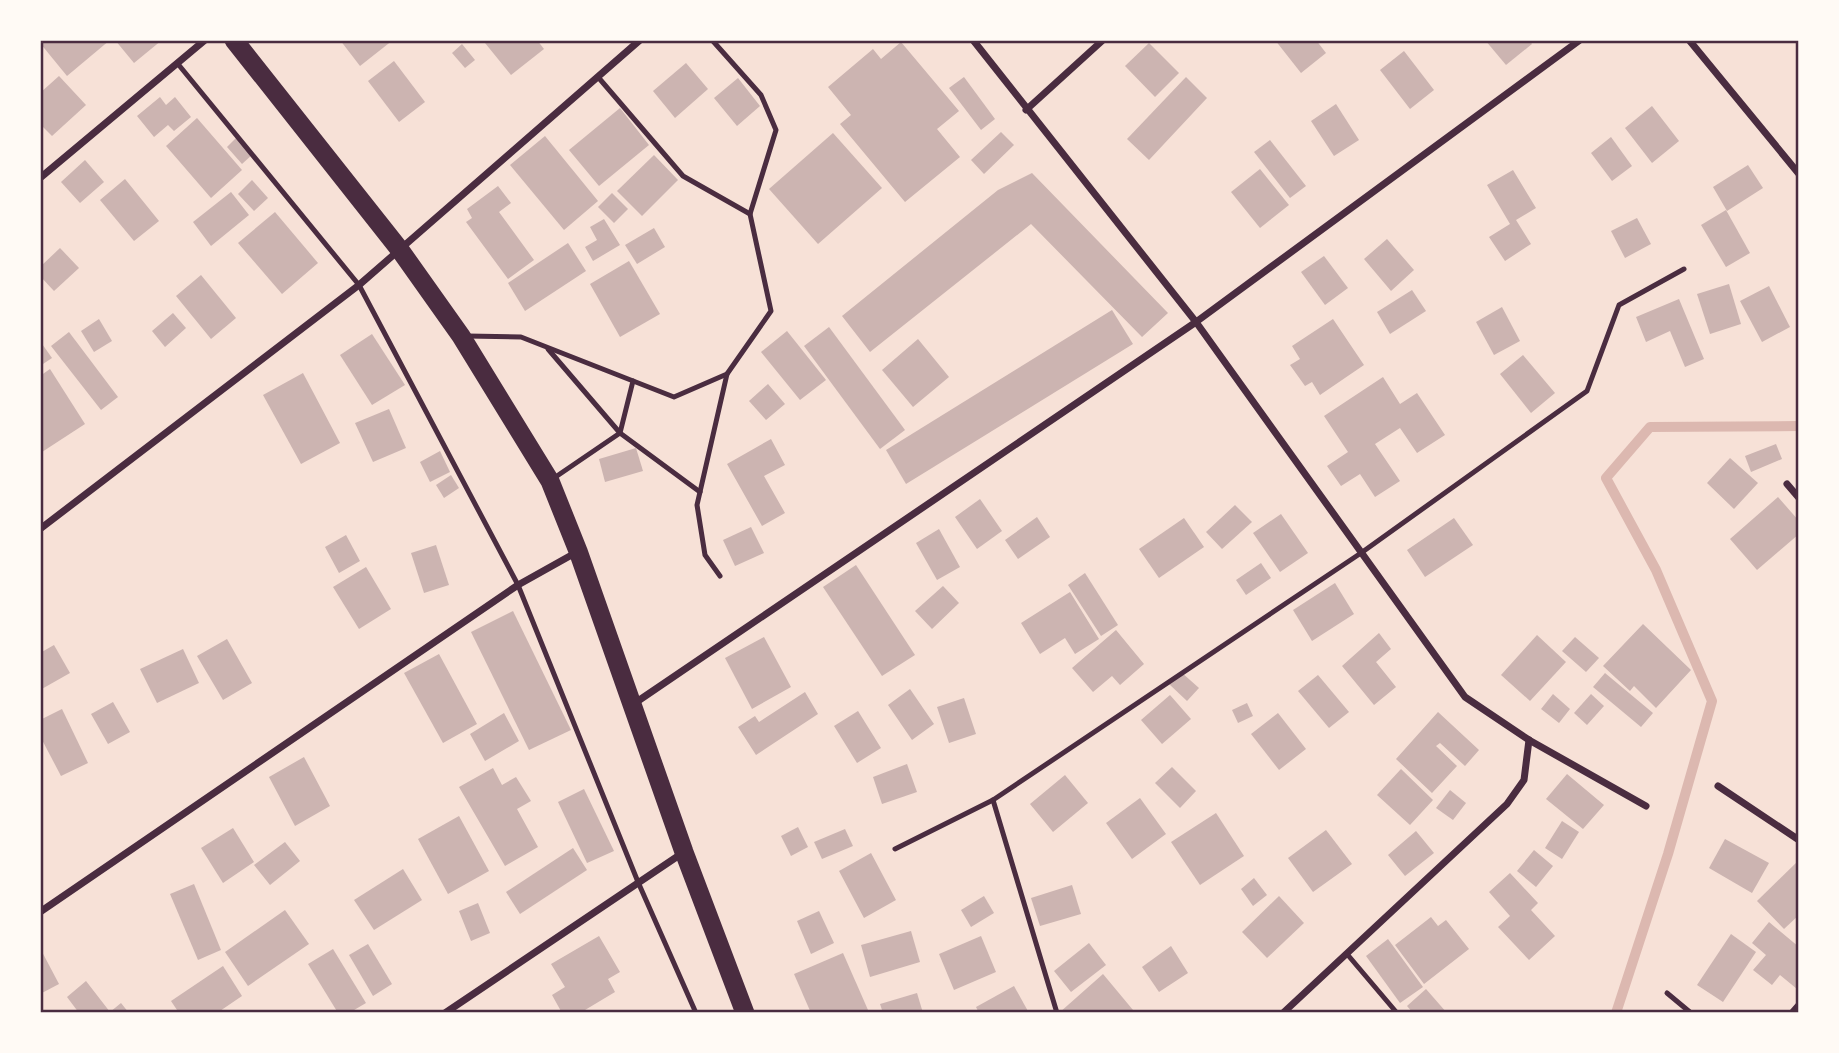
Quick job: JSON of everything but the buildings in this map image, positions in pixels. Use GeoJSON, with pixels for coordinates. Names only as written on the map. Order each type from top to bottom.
{"type":"FeatureCollection","features":[{"type":"Feature","properties":{"kind":"highway"},"geometry":{"type":"LineString","coordinates":[[233,40],[400,250],[461,336],[550,481],[578,551],[684,852],[745,1013]]}},
{"type":"Feature","properties":{"kind":"street"},"geometry":{"type":"LineString","coordinates":[[40,178],[205,40]]}},
{"type":"Feature","properties":{"kind":"street"},"geometry":{"type":"LineString","coordinates":[[40,529],[359,285],[640,40]]}},
{"type":"Feature","properties":{"kind":"street"},"geometry":{"type":"LineString","coordinates":[[973,40],[1196,322],[1465,697],[1529,740],[1646,806]]}},
{"type":"Feature","properties":{"kind":"street"},"geometry":{"type":"LineString","coordinates":[[1026,110],[1103,40]]}},
{"type":"Feature","properties":{"kind":"street"},"geometry":{"type":"LineString","coordinates":[[633,704],[1196,322],[1580,40]]}},
{"type":"Feature","properties":{"kind":"street"},"geometry":{"type":"LineString","coordinates":[[1689,40],[1799,174]]}},
{"type":"Feature","properties":{"kind":"street"},"geometry":{"type":"LineString","coordinates":[[1787,484],[1799,498]]}},
{"type":"Feature","properties":{"kind":"street"},"geometry":{"type":"LineString","coordinates":[[40,912],[519,585],[578,551]]}},
{"type":"Feature","properties":{"kind":"street"},"geometry":{"type":"LineString","coordinates":[[1283,1013],[1507,804],[1524,780],[1529,740]]}},
{"type":"Feature","properties":{"kind":"street"},"geometry":{"type":"LineString","coordinates":[[1718,786],[1799,840]]}},
{"type":"Feature","properties":{"kind":"street"},"geometry":{"type":"LineString","coordinates":[[445,1013],[684,852]]}},
{"type":"Feature","properties":{"kind":"street"},"geometry":{"type":"LineString","coordinates":[[1792,1013],[1799,1005]]}},
{"type":"Feature","properties":{"kind":"lane"},"geometry":{"type":"LineString","coordinates":[[712,40],[761,95],[776,130],[750,214],[771,311],[727,374],[697,505],[705,555],[720,576]]}},
{"type":"Feature","properties":{"kind":"lane"},"geometry":{"type":"LineString","coordinates":[[178,64],[359,285],[519,585],[638,882],[696,1013]]}},
{"type":"Feature","properties":{"kind":"lane"},"geometry":{"type":"LineString","coordinates":[[598,77],[682,176],[750,214]]}},
{"type":"Feature","properties":{"kind":"lane"},"geometry":{"type":"LineString","coordinates":[[895,849],[993,800],[1362,553],[1587,391],[1619,305],[1684,269]]}},
{"type":"Feature","properties":{"kind":"lane"},"geometry":{"type":"LineString","coordinates":[[461,336],[521,338],[674,397],[727,374]]}},
{"type":"Feature","properties":{"kind":"lane"},"geometry":{"type":"LineString","coordinates":[[547,347],[620,433],[700,492]]}},
{"type":"Feature","properties":{"kind":"lane"},"geometry":{"type":"LineString","coordinates":[[550,481],[620,433],[633,381]]}},
{"type":"Feature","properties":{"kind":"lane"},"geometry":{"type":"LineString","coordinates":[[993,800],[1057,1013]]}},
{"type":"Feature","properties":{"kind":"lane"},"geometry":{"type":"LineString","coordinates":[[1347,954],[1397,1013]]}},
{"type":"Feature","properties":{"kind":"lane"},"geometry":{"type":"LineString","coordinates":[[1667,993],[1690,1013]]}},
{"type":"Feature","properties":{"kind":"waterway"},"geometry":{"type":"LineString","coordinates":[[1616,1013],[1668,854],[1712,701],[1656,570],[1606,478],[1650,427],[1799,426]]}}]}
